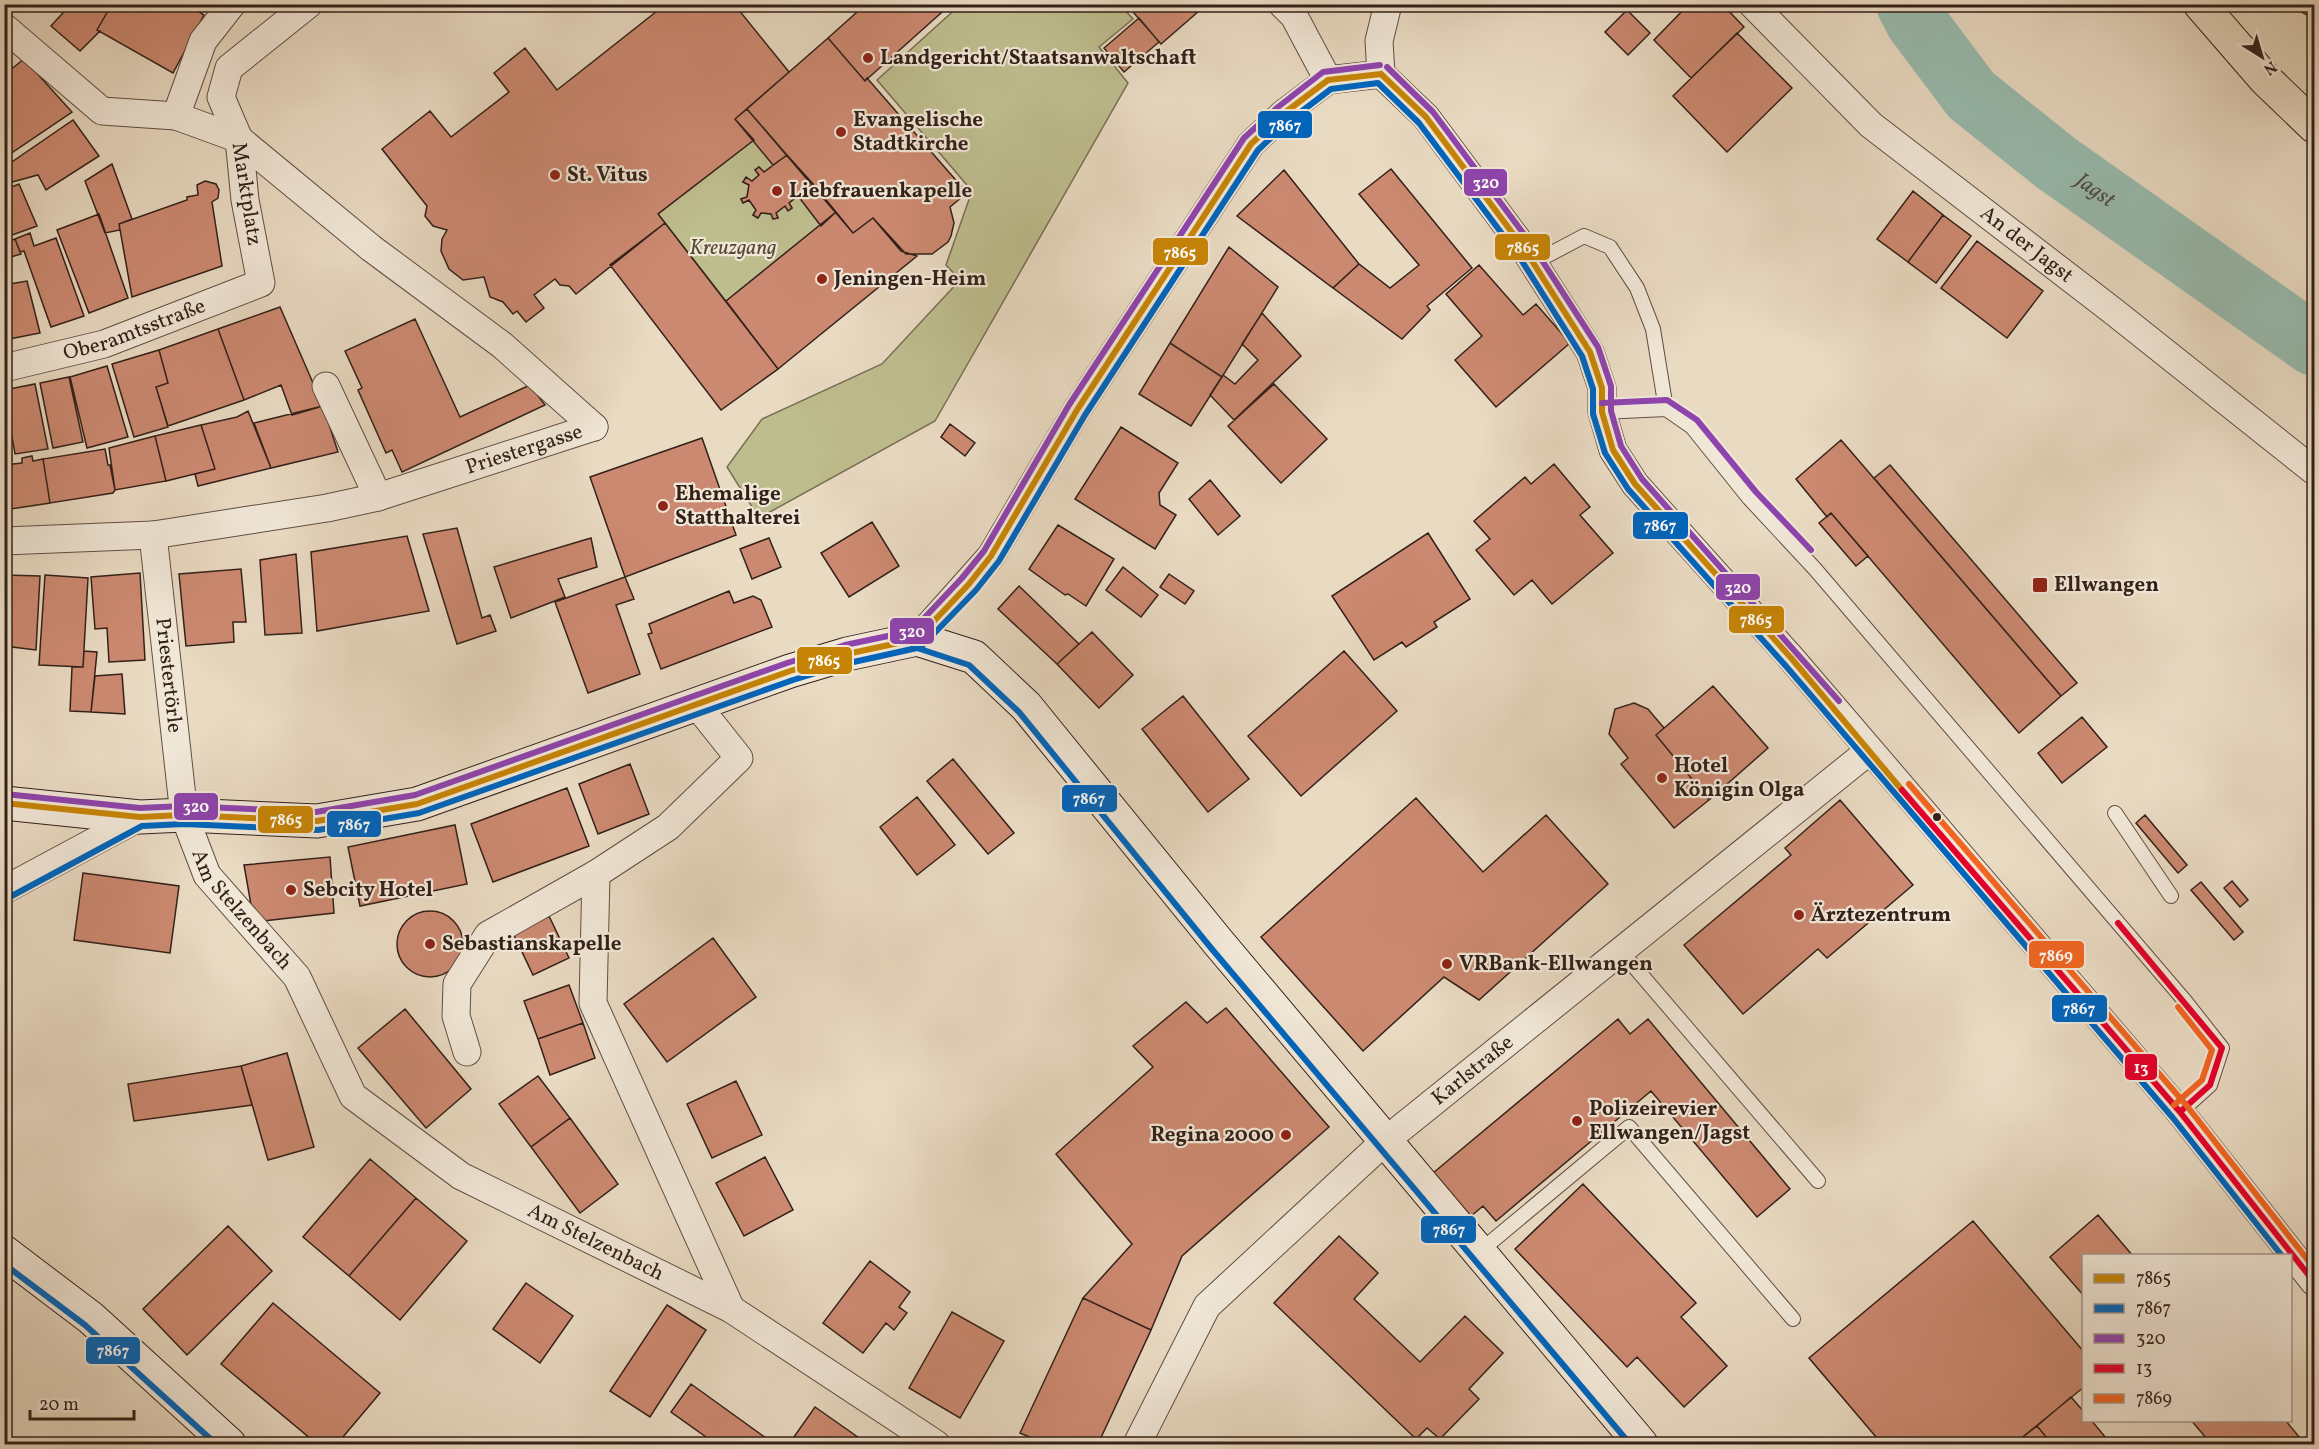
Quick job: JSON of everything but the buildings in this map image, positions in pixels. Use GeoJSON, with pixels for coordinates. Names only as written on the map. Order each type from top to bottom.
{"type":"FeatureCollection","features":[{"type":"Feature","properties":{"kind":"main road"},"geometry":{"type":"LineString","coordinates":[[2200,4],[2265,79],[2314,126]]}},
{"type":"Feature","properties":{"kind":"street"},"geometry":{"type":"LineString","coordinates":[[176,116],[203,41],[232,4]]}},
{"type":"Feature","properties":{"kind":"street","name":"Marktplatz"},"geometry":{"type":"LineString","coordinates":[[261,283],[245,200],[239,139],[221,97],[229,68],[309,4]]}},
{"type":"Feature","properties":{"kind":"street"},"geometry":{"type":"LineString","coordinates":[[1282,4],[1294,16],[1328,80]]}},
{"type":"Feature","properties":{"kind":"street"},"geometry":{"type":"LineString","coordinates":[[1388,4],[1379,41],[1382,74],[1426,117],[1533,263],[1590,352],[1602,388],[1602,412],[1612,450],[1635,484],[1792,659],[2180,1112],[2313,1276]]}},
{"type":"Feature","properties":{"kind":"street","name":"An der Jagst"},"geometry":{"type":"LineString","coordinates":[[1752,4],[1871,125],[2113,310],[2314,471]]}},
{"type":"Feature","properties":{"kind":"street"},"geometry":{"type":"LineString","coordinates":[[4,27],[102,111],[176,116],[239,139]]}},
{"type":"Feature","properties":{"kind":"street"},"geometry":{"type":"LineString","coordinates":[[916,639],[991,556],[1077,410],[1251,144],[1283,114],[1328,80],[1382,74]]}},
{"type":"Feature","properties":{"kind":"street","name":"Priestergasse"},"geometry":{"type":"LineString","coordinates":[[4,541],[153,535],[378,497],[594,427],[502,345],[371,248],[239,139]]}},
{"type":"Feature","properties":{"kind":"street","name":"Oberamtsstraße"},"geometry":{"type":"LineString","coordinates":[[4,368],[104,344],[261,283]]}},
{"type":"Feature","properties":{"kind":"street"},"geometry":{"type":"LineString","coordinates":[[326,386],[378,497]]}},
{"type":"Feature","properties":{"kind":"street","name":"Priestertörle"},"geometry":{"type":"LineString","coordinates":[[153,535],[184,815]]}},
{"type":"Feature","properties":{"kind":"street"},"geometry":{"type":"LineString","coordinates":[[4,803],[140,817],[184,815],[316,821],[417,804],[790,670],[847,654],[916,639],[974,657],[1026,706],[1218,942],[1641,1444]]}},
{"type":"Feature","properties":{"kind":"street"},"geometry":{"type":"LineString","coordinates":[[467,1052],[456,1016],[458,984],[488,935],[596,874],[668,827],[739,758],[696,704]]}},
{"type":"Feature","properties":{"kind":"street","name":"Karlstraße"},"geometry":{"type":"LineString","coordinates":[[1137,1444],[1207,1306],[1385,1141],[1869,751]]}},
{"type":"Feature","properties":{"kind":"street","name":"Am Stelzenbach"},"geometry":{"type":"LineString","coordinates":[[184,815],[207,875],[297,977],[353,1096],[461,1176],[731,1309],[936,1444]]}},
{"type":"Feature","properties":{"kind":"street"},"geometry":{"type":"LineString","coordinates":[[4,890],[140,817]]}},
{"type":"Feature","properties":{"kind":"street"},"geometry":{"type":"LineString","coordinates":[[596,874],[593,1003],[731,1309]]}},
{"type":"Feature","properties":{"kind":"street"},"geometry":{"type":"LineString","coordinates":[[4,1252],[91,1318],[229,1444]]}},
{"type":"Feature","properties":{"kind":"lane"},"geometry":{"type":"LineString","coordinates":[[1533,263],[1584,236],[1610,247],[1637,288],[1653,329],[1666,409]]}},
{"type":"Feature","properties":{"kind":"lane"},"geometry":{"type":"LineString","coordinates":[[1602,412],[1666,409],[1692,427],[1749,498],[1815,569],[2170,984],[2222,1048],[2210,1085],[2180,1112]]}},
{"type":"Feature","properties":{"kind":"lane"},"geometry":{"type":"LineString","coordinates":[[2115,813],[2170,896]]}},
{"type":"Feature","properties":{"kind":"lane"},"geometry":{"type":"LineString","coordinates":[[1620,950],[1818,1180]]}},
{"type":"Feature","properties":{"kind":"lane"},"geometry":{"type":"LineString","coordinates":[[1478,1252],[1629,1127],[1793,1319]]}},
{"type":"Feature","properties":{"kind":"green space"},"geometry":{"type":"Polygon","coordinates":[[[960,5],[1120,5],[1133,19],[1099,47],[1128,83],[935,421],[759,518],[727,467],[762,419],[882,364],[960,280],[946,265],[972,191],[877,80],[960,5]]]}},
{"type":"Feature","properties":{"kind":"green space","name":"Kreuzgang"},"geometry":{"type":"Polygon","coordinates":[[[754,140],[773,165],[764,172],[759,167],[755,170],[759,175],[752,181],[743,182],[749,185],[747,197],[741,199],[743,203],[749,200],[756,210],[753,215],[757,218],[761,213],[771,214],[773,219],[778,218],[776,213],[785,206],[788,210],[792,208],[789,203],[798,196],[821,226],[726,301],[658,214],[754,140]]]}},
{"type":"Feature","properties":{"kind":"waterway","name":"Jagst"},"geometry":{"type":"LineString","coordinates":[[1907,4],[1917,23],[1971,95],[2056,163],[2314,345]]}},
{"type":"Feature","properties":{"kind":"transit line","name":"320"},"geometry":{"type":"LineString","coordinates":[[5,794],[140,808],[184,806],[316,812],[415,795],[787,663],[845,645],[912,631],[984,551],[1069,405],[1244,138],[1278,107],[1323,72],[1380,65]]}},
{"type":"Feature","properties":{"kind":"transit line","name":"320"},"geometry":{"type":"LineString","coordinates":[[1387,67],[1433,112],[1532,245],[1598,347],[1611,386],[1611,411],[1621,446],[1642,479],[1839,701]]}},
{"type":"Feature","properties":{"kind":"transit line","name":"7865"},"geometry":{"type":"LineString","coordinates":[[1381,74],[1426,117],[1525,250],[1590,352],[1602,388],[1602,412],[1613,450],[1635,484],[1792,659],[1902,790]]}},
{"type":"Feature","properties":{"kind":"transit line","name":"7865"},"geometry":{"type":"LineString","coordinates":[[4,803],[140,817],[184,815],[317,821],[417,804],[790,671],[847,654],[917,639],[969,584],[991,556],[1077,410],[1251,144],[1283,114],[1328,80],[1381,74]]}},
{"type":"Feature","properties":{"kind":"transit line","name":"7867"},"geometry":{"type":"LineString","coordinates":[[8,898],[142,826],[184,824],[318,830],[419,813],[793,680],[849,663],[921,647],[976,590],[999,561],[1085,415],[1258,150],[1289,121],[1331,89],[1378,83],[1419,123],[1518,255],[1582,356],[1593,389],[1593,414],[1605,453],[1628,489],[1785,665],[2173,1118],[2280,1254]]}},
{"type":"Feature","properties":{"kind":"transit line","name":"320"},"geometry":{"type":"LineString","coordinates":[[1602,403],[1667,400],[1697,420],[1756,492],[1811,550]]}},
{"type":"Feature","properties":{"kind":"transit line","name":"7867"},"geometry":{"type":"LineString","coordinates":[[872,658],[917,648],[969,665],[1019,712],[1211,948],[1630,1444]]}},
{"type":"Feature","properties":{"kind":"transit line","name":"7869"},"geometry":{"type":"LineString","coordinates":[[1909,784],[2187,1106],[2314,1268]]}},
{"type":"Feature","properties":{"kind":"transit line","name":"13"},"geometry":{"type":"LineString","coordinates":[[1902,790],[2180,1112],[2292,1254]]}},
{"type":"Feature","properties":{"kind":"transit line","name":"13"},"geometry":{"type":"LineString","coordinates":[[2118,923],[2222,1048],[2210,1085],[2180,1112]]}},
{"type":"Feature","properties":{"kind":"transit line","name":"7869"},"geometry":{"type":"LineString","coordinates":[[2174,1105],[2202,1080],[2212,1050],[2178,1007]]}},
{"type":"Feature","properties":{"kind":"transit line","name":"13"},"geometry":{"type":"LineString","coordinates":[[2292,1254],[2314,1282]]}},
{"type":"Feature","properties":{"kind":"transit line","name":"7867"},"geometry":{"type":"LineString","coordinates":[[4,1264],[85,1325],[216,1444]]}},
{"type":"Feature","properties":{"kind":"place","name":"Landgericht/Staatsanwaltschaft"},"geometry":{"type":"Point","coordinates":[868,58]}},
{"type":"Feature","properties":{"kind":"place","name":"Evangelische Stadtkirche"},"geometry":{"type":"Point","coordinates":[841,132]}},
{"type":"Feature","properties":{"kind":"place","name":"St. Vitus"},"geometry":{"type":"Point","coordinates":[555,175]}},
{"type":"Feature","properties":{"kind":"place","name":"Liebfrauenkapelle"},"geometry":{"type":"Point","coordinates":[777,191]}},
{"type":"Feature","properties":{"kind":"place","name":"Jeningen-Heim"},"geometry":{"type":"Point","coordinates":[822,279]}},
{"type":"Feature","properties":{"kind":"place","name":"Ehemalige Statthalterei"},"geometry":{"type":"Point","coordinates":[663,506]}},
{"type":"Feature","properties":{"kind":"place","name":"Ellwangen"},"geometry":{"type":"Point","coordinates":[2040,585]}},
{"type":"Feature","properties":{"kind":"place","name":"Hotel Königin Olga"},"geometry":{"type":"Point","coordinates":[1662,778]}},
{"type":"Feature","properties":{"kind":"place","name":"Sebcity Hotel"},"geometry":{"type":"Point","coordinates":[291,890]}},
{"type":"Feature","properties":{"kind":"place","name":"Ärztezentrum"},"geometry":{"type":"Point","coordinates":[1799,915]}},
{"type":"Feature","properties":{"kind":"place","name":"Sebastianskapelle"},"geometry":{"type":"Point","coordinates":[430,944]}},
{"type":"Feature","properties":{"kind":"place","name":"VRBank-Ellwangen"},"geometry":{"type":"Point","coordinates":[1447,964]}},
{"type":"Feature","properties":{"kind":"place","name":"Polizeirevier Ellwangen/Jagst"},"geometry":{"type":"Point","coordinates":[1577,1121]}},
{"type":"Feature","properties":{"kind":"place","name":"Regina 2000"},"geometry":{"type":"Point","coordinates":[1286,1135]}}]}
